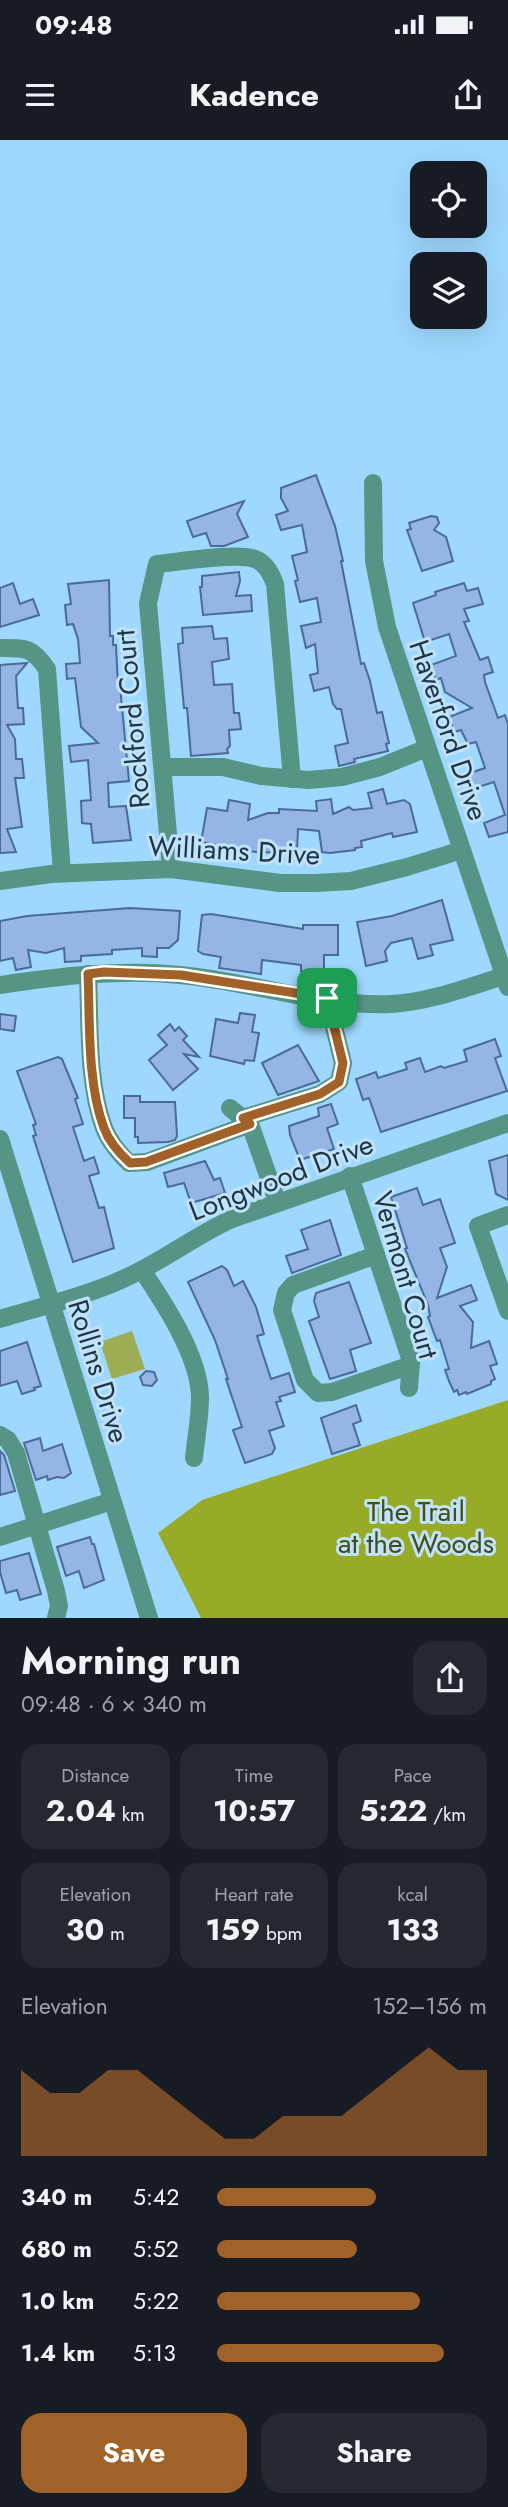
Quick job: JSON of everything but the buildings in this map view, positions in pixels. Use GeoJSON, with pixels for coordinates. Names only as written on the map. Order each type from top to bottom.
{"type":"FeatureCollection","features":[{"type":"Feature","properties":{"kind":"street","name":"Haverford Drive"},"geometry":{"type":"LineString","coordinates":[[373,483],[374,561],[387,627],[506,982]]}},
{"type":"Feature","properties":{"kind":"street","name":"Rockford Court"},"geometry":{"type":"LineString","coordinates":[[172,869],[148,603],[157,564],[241,556],[257,559],[269,570],[275,584],[292,779]]}},
{"type":"Feature","properties":{"kind":"street"},"geometry":{"type":"LineString","coordinates":[[0,648],[27,648],[47,669],[62,873]]}},
{"type":"Feature","properties":{"kind":"street"},"geometry":{"type":"LineString","coordinates":[[163,767],[223,767],[261,776],[309,780],[342,777],[380,767],[428,748]]}},
{"type":"Feature","properties":{"kind":"street","name":"Williams Drive"},"geometry":{"type":"LineString","coordinates":[[0,881],[62,873],[172,869],[279,883],[351,881],[462,850]]}},
{"type":"Feature","properties":{"kind":"street"},"geometry":{"type":"LineString","coordinates":[[0,985],[88,974],[181,975],[327,998],[390,1004],[506,982]]}},
{"type":"Feature","properties":{"kind":"street"},"geometry":{"type":"LineString","coordinates":[[88,974],[90,1039],[98,1102],[104,1128],[116,1150],[130,1163],[146,1162],[241,1117],[320,1094],[339,1082],[343,1063],[327,998]]}},
{"type":"Feature","properties":{"kind":"street"},"geometry":{"type":"LineString","coordinates":[[241,1117],[278,1201]]}},
{"type":"Feature","properties":{"kind":"street","name":"Longwood Drive"},"geometry":{"type":"LineString","coordinates":[[0,1319],[122,1280],[163,1259],[202,1233],[278,1201],[508,1123]]}},
{"type":"Feature","properties":{"kind":"street","name":"Rollins Drive"},"geometry":{"type":"LineString","coordinates":[[0,1139],[149,1618]]}},
{"type":"Feature","properties":{"kind":"street","name":"Vermont Court"},"geometry":{"type":"LineString","coordinates":[[350,1176],[411,1365],[409,1388]]}},
{"type":"Feature","properties":{"kind":"street"},"geometry":{"type":"LineString","coordinates":[[0,1204],[18,1199]]}},
{"type":"Feature","properties":{"kind":"street"},"geometry":{"type":"LineString","coordinates":[[508,1215],[478,1226],[508,1311]]}},
{"type":"Feature","properties":{"kind":"street"},"geometry":{"type":"LineString","coordinates":[[376,1255],[293,1285],[286,1293],[282,1310],[305,1380],[318,1393],[332,1392],[411,1365]]}},
{"type":"Feature","properties":{"kind":"street"},"geometry":{"type":"LineString","coordinates":[[142,1269],[169,1311],[197,1378],[200,1397],[194,1458]]}},
{"type":"Feature","properties":{"kind":"street"},"geometry":{"type":"LineString","coordinates":[[0,1435],[8,1440],[16,1453],[56,1591],[59,1606],[56,1618]]}},
{"type":"Feature","properties":{"kind":"street"},"geometry":{"type":"LineString","coordinates":[[0,1537],[112,1501]]}},
{"type":"Feature","properties":{"kind":"green space"},"geometry":{"type":"Polygon","coordinates":[[[132,1331],[145,1369],[112,1379],[100,1342],[132,1331]]]}},
{"type":"Feature","properties":{"kind":"green space","name":"The Trail at the Woods"},"geometry":{"type":"Polygon","coordinates":[[[508,1400],[508,1618],[201,1618],[158,1533],[202,1500],[508,1400]]]}},
{"type":"Feature","properties":{"kind":"route"},"geometry":{"type":"LineString","coordinates":[[104,972],[181,975],[327,998],[343,1063],[339,1082],[320,1094],[243,1118],[250,1124],[146,1162],[130,1163],[116,1150],[104,1128],[95,1089],[88,974],[104,972]]}}]}
